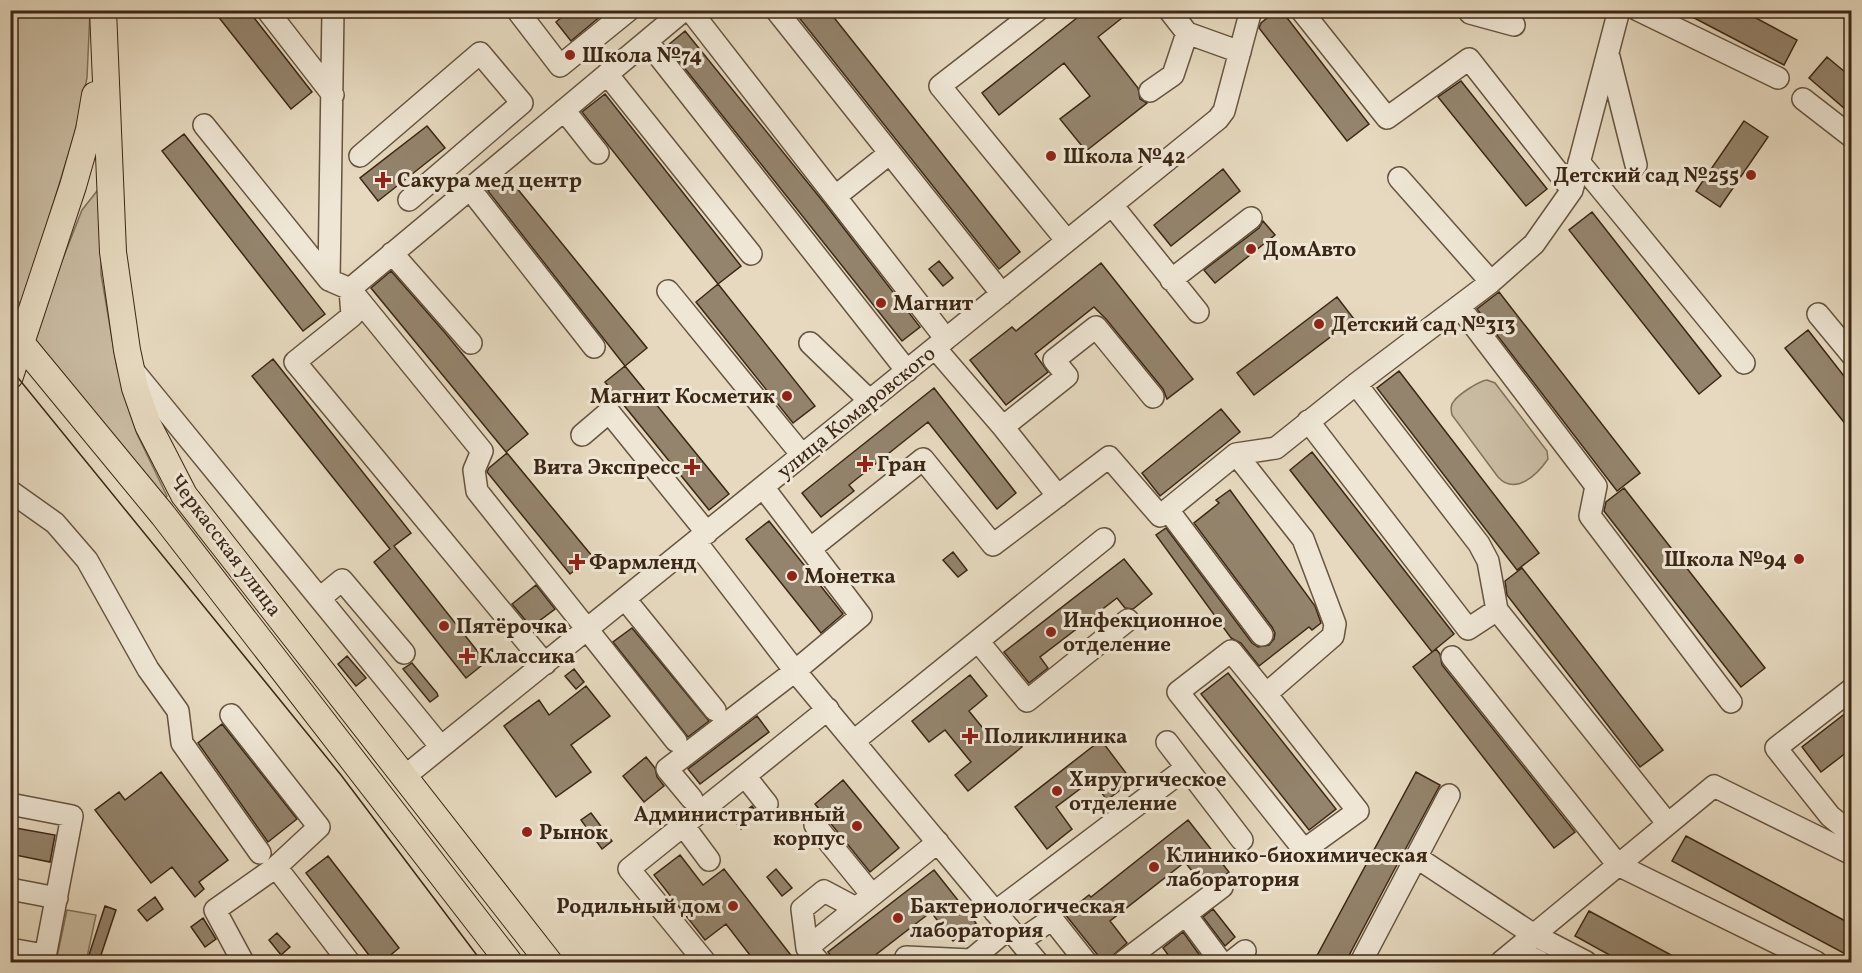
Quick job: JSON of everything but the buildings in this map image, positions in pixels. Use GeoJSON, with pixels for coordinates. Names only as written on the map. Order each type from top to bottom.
{"type":"FeatureCollection","features":[{"type":"Feature","properties":{"kind":"main road","name":"Черкасская улица"},"geometry":{"type":"LineString","coordinates":[[103,10],[113,252],[131,368],[148,424],[184,495],[549,963]]}},
{"type":"Feature","properties":{"kind":"main road"},"geometry":{"type":"LineString","coordinates":[[10,376],[89,130],[103,50]]}},
{"type":"Feature","properties":{"kind":"main road","name":"Черкасская улица"},"geometry":{"type":"LineString","coordinates":[[10,321],[22,344],[163,515],[509,963]]}},
{"type":"Feature","properties":{"kind":"main road"},"geometry":{"type":"LineString","coordinates":[[381,797],[404,777]]}},
{"type":"Feature","properties":{"kind":"street"},"geometry":{"type":"LineString","coordinates":[[267,10],[333,95]]}},
{"type":"Feature","properties":{"kind":"street"},"geometry":{"type":"LineString","coordinates":[[329,280],[333,10]]}},
{"type":"Feature","properties":{"kind":"street"},"geometry":{"type":"LineString","coordinates":[[517,10],[560,66],[629,10]]}},
{"type":"Feature","properties":{"kind":"street"},"geometry":{"type":"LineString","coordinates":[[350,289],[684,10]]}},
{"type":"Feature","properties":{"kind":"street"},"geometry":{"type":"LineString","coordinates":[[690,10],[836,196],[941,344],[1058,496]]}},
{"type":"Feature","properties":{"kind":"street"},"geometry":{"type":"LineString","coordinates":[[776,10],[1002,294]]}},
{"type":"Feature","properties":{"kind":"street"},"geometry":{"type":"LineString","coordinates":[[1038,10],[940,86],[1067,241]]}},
{"type":"Feature","properties":{"kind":"street"},"geometry":{"type":"LineString","coordinates":[[1169,10],[1187,33],[1240,52]]}},
{"type":"Feature","properties":{"kind":"street","name":"улица Комаровского"},"geometry":{"type":"LineString","coordinates":[[404,777],[1218,119],[1224,111],[1251,10]]}},
{"type":"Feature","properties":{"kind":"street"},"geometry":{"type":"LineString","coordinates":[[1301,10],[1387,118],[1469,59],[1572,190]]}},
{"type":"Feature","properties":{"kind":"street"},"geometry":{"type":"LineString","coordinates":[[1470,10],[1470,13],[1514,26]]}},
{"type":"Feature","properties":{"kind":"street"},"geometry":{"type":"LineString","coordinates":[[810,549],[923,459],[993,545],[1108,457],[1160,516],[1236,454],[1276,448],[1308,421],[1491,282],[1534,244],[1572,190],[1619,10]]}},
{"type":"Feature","properties":{"kind":"street"},"geometry":{"type":"LineString","coordinates":[[1638,10],[1778,78]]}},
{"type":"Feature","properties":{"kind":"street"},"geometry":{"type":"LineString","coordinates":[[1150,91],[1173,75],[1187,33]]}},
{"type":"Feature","properties":{"kind":"street"},"geometry":{"type":"LineString","coordinates":[[647,41],[908,370]]}},
{"type":"Feature","properties":{"kind":"street"},"geometry":{"type":"LineString","coordinates":[[360,156],[480,53],[522,103],[409,200]]}},
{"type":"Feature","properties":{"kind":"street"},"geometry":{"type":"LineString","coordinates":[[1608,53],[1636,165]]}},
{"type":"Feature","properties":{"kind":"street"},"geometry":{"type":"LineString","coordinates":[[607,74],[751,255]]}},
{"type":"Feature","properties":{"kind":"street"},"geometry":{"type":"LineString","coordinates":[[1803,99],[1851,137]]}},
{"type":"Feature","properties":{"kind":"street"},"geometry":{"type":"LineString","coordinates":[[564,110],[598,153]]}},
{"type":"Feature","properties":{"kind":"street"},"geometry":{"type":"LineString","coordinates":[[204,125],[329,280],[350,289],[482,451],[474,470],[477,491],[676,741]]}},
{"type":"Feature","properties":{"kind":"street"},"geometry":{"type":"LineString","coordinates":[[836,196],[890,153]]}},
{"type":"Feature","properties":{"kind":"street"},"geometry":{"type":"LineString","coordinates":[[1579,162],[1744,363]]}},
{"type":"Feature","properties":{"kind":"street"},"geometry":{"type":"LineString","coordinates":[[444,170],[467,191],[594,347]]}},
{"type":"Feature","properties":{"kind":"street"},"geometry":{"type":"LineString","coordinates":[[1399,178],[1491,282]]}},
{"type":"Feature","properties":{"kind":"street"},"geometry":{"type":"LineString","coordinates":[[1112,205],[1198,312]]}},
{"type":"Feature","properties":{"kind":"street"},"geometry":{"type":"LineString","coordinates":[[1171,280],[1251,218]]}},
{"type":"Feature","properties":{"kind":"street"},"geometry":{"type":"LineString","coordinates":[[392,253],[471,343]]}},
{"type":"Feature","properties":{"kind":"street"},"geometry":{"type":"LineString","coordinates":[[350,289],[352,316],[296,362],[545,664]]}},
{"type":"Feature","properties":{"kind":"street"},"geometry":{"type":"LineString","coordinates":[[668,291],[802,455]]}},
{"type":"Feature","properties":{"kind":"street"},"geometry":{"type":"LineString","coordinates":[[1459,306],[1596,486],[1590,516],[1731,702]]}},
{"type":"Feature","properties":{"kind":"street"},"geometry":{"type":"LineString","coordinates":[[1818,314],[1851,355]]}},
{"type":"Feature","properties":{"kind":"street"},"geometry":{"type":"LineString","coordinates":[[1003,427],[1067,376],[1054,360],[1096,327],[1153,397]]}},
{"type":"Feature","properties":{"kind":"street"},"geometry":{"type":"LineString","coordinates":[[810,343],[870,400]]}},
{"type":"Feature","properties":{"kind":"street"},"geometry":{"type":"LineString","coordinates":[[131,368],[441,747]]}},
{"type":"Feature","properties":{"kind":"street"},"geometry":{"type":"LineString","coordinates":[[1356,384],[1479,544],[1488,561],[1497,610],[1668,824]]}},
{"type":"Feature","properties":{"kind":"street"},"geometry":{"type":"LineString","coordinates":[[582,435],[609,412],[701,537],[795,671],[1037,963]]}},
{"type":"Feature","properties":{"kind":"street"},"geometry":{"type":"LineString","coordinates":[[1308,421],[1468,629],[1497,610]]}},
{"type":"Feature","properties":{"kind":"street"},"geometry":{"type":"LineString","coordinates":[[1236,454],[1303,539],[1335,624],[1333,636],[1266,694]]}},
{"type":"Feature","properties":{"kind":"street"},"geometry":{"type":"LineString","coordinates":[[692,799],[666,769],[795,671],[861,616],[763,487]]}},
{"type":"Feature","properties":{"kind":"street"},"geometry":{"type":"LineString","coordinates":[[10,491],[54,523],[87,560],[148,669],[178,711],[182,743],[260,853]]}},
{"type":"Feature","properties":{"kind":"street"},"geometry":{"type":"LineString","coordinates":[[1168,510],[1262,635]]}},
{"type":"Feature","properties":{"kind":"street"},"geometry":{"type":"LineString","coordinates":[[854,741],[1104,539]]}},
{"type":"Feature","properties":{"kind":"street"},"geometry":{"type":"LineString","coordinates":[[320,598],[342,579],[404,653]]}},
{"type":"Feature","properties":{"kind":"street"},"geometry":{"type":"LineString","coordinates":[[625,599],[715,710]]}},
{"type":"Feature","properties":{"kind":"street"},"geometry":{"type":"LineString","coordinates":[[978,641],[1027,701],[1128,620]]}},
{"type":"Feature","properties":{"kind":"street"},"geometry":{"type":"LineString","coordinates":[[1231,651],[1266,694],[1358,812],[1304,850],[1178,692],[1231,651]]}},
{"type":"Feature","properties":{"kind":"street"},"geometry":{"type":"LineString","coordinates":[[1452,657],[1618,865],[1816,963]]}},
{"type":"Feature","properties":{"kind":"street"},"geometry":{"type":"LineString","coordinates":[[1851,689],[1776,748],[1830,816],[1851,834]]}},
{"type":"Feature","properties":{"kind":"street"},"geometry":{"type":"LineString","coordinates":[[705,963],[629,869],[828,709]]}},
{"type":"Feature","properties":{"kind":"street"},"geometry":{"type":"LineString","coordinates":[[231,715],[319,826],[276,867],[215,910],[243,963]]}},
{"type":"Feature","properties":{"kind":"street"},"geometry":{"type":"LineString","coordinates":[[1167,742],[1242,840]]}},
{"type":"Feature","properties":{"kind":"street"},"geometry":{"type":"LineString","coordinates":[[906,957],[971,960],[1186,768]]}},
{"type":"Feature","properties":{"kind":"street"},"geometry":{"type":"LineString","coordinates":[[744,776],[767,804]]}},
{"type":"Feature","properties":{"kind":"street"},"geometry":{"type":"LineString","coordinates":[[1508,956],[1714,786],[1851,854]]}},
{"type":"Feature","properties":{"kind":"street"},"geometry":{"type":"LineString","coordinates":[[1361,963],[1449,795]]}},
{"type":"Feature","properties":{"kind":"street"},"geometry":{"type":"LineString","coordinates":[[10,804],[72,816],[44,959],[10,949]]}},
{"type":"Feature","properties":{"kind":"street"},"geometry":{"type":"LineString","coordinates":[[683,825],[709,860]]}},
{"type":"Feature","properties":{"kind":"street"},"geometry":{"type":"LineString","coordinates":[[815,825],[864,902]]}},
{"type":"Feature","properties":{"kind":"street"},"geometry":{"type":"LineString","coordinates":[[813,955],[864,902],[938,842]]}},
{"type":"Feature","properties":{"kind":"street"},"geometry":{"type":"LineString","coordinates":[[1416,857],[1534,935],[1586,963]]}},
{"type":"Feature","properties":{"kind":"street"},"geometry":{"type":"LineString","coordinates":[[276,867],[349,963]]}},
{"type":"Feature","properties":{"kind":"street"},"geometry":{"type":"LineString","coordinates":[[1123,963],[1222,887]]}},
{"type":"Feature","properties":{"kind":"street"},"geometry":{"type":"LineString","coordinates":[[10,889],[57,898]]}},
{"type":"Feature","properties":{"kind":"street"},"geometry":{"type":"LineString","coordinates":[[813,955],[802,909],[824,891],[864,902]]}},
{"type":"Feature","properties":{"kind":"street"},"geometry":{"type":"LineString","coordinates":[[1185,915],[1221,963]]}},
{"type":"Feature","properties":{"kind":"street"},"geometry":{"type":"LineString","coordinates":[[1008,927],[1052,919],[1086,963]]}},
{"type":"Feature","properties":{"kind":"street"},"geometry":{"type":"LineString","coordinates":[[1508,956],[1540,963]]}},
{"type":"Feature","properties":{"kind":"shaded area"},"geometry":{"type":"Polygon","coordinates":[[[10,11],[90,11],[87,78],[75,132],[22,307],[10,289],[10,11]]]}},
{"type":"Feature","properties":{"kind":"shaded area"},"geometry":{"type":"Polygon","coordinates":[[[101,186],[101,274],[117,368],[137,434],[167,496],[164,499],[31,340],[82,210],[101,186]]]}},
{"type":"Feature","properties":{"kind":"shaded area"},"geometry":{"type":"Polygon","coordinates":[[[1487,380],[1495,383],[1547,451],[1548,459],[1543,465],[1532,477],[1518,484],[1505,482],[1498,477],[1452,415],[1451,406],[1457,398],[1474,385],[1487,380]]]}},
{"type":"Feature","properties":{"kind":"shaded area"},"geometry":{"type":"Polygon","coordinates":[[[67,910],[96,915],[86,962],[57,957],[67,910]]]}},
{"type":"Feature","properties":{"kind":"tram line"},"geometry":{"type":"LineString","coordinates":[[10,368],[341,775],[482,962]]}},
{"type":"Feature","properties":{"kind":"place","name":"Школа №74"},"geometry":{"type":"Point","coordinates":[570,55]}},
{"type":"Feature","properties":{"kind":"place","name":"Школа №42"},"geometry":{"type":"Point","coordinates":[1051,156]}},
{"type":"Feature","properties":{"kind":"place","name":"Детский сад №255"},"geometry":{"type":"Point","coordinates":[1751,175]}},
{"type":"Feature","properties":{"kind":"place","name":"Сакура мед центр"},"geometry":{"type":"Point","coordinates":[383,180]}},
{"type":"Feature","properties":{"kind":"place","name":"ДомАвто"},"geometry":{"type":"Point","coordinates":[1251,249]}},
{"type":"Feature","properties":{"kind":"place","name":"Магнит"},"geometry":{"type":"Point","coordinates":[881,303]}},
{"type":"Feature","properties":{"kind":"place","name":"Детский сад №313"},"geometry":{"type":"Point","coordinates":[1319,324]}},
{"type":"Feature","properties":{"kind":"place","name":"Магнит Косметик"},"geometry":{"type":"Point","coordinates":[787,396]}},
{"type":"Feature","properties":{"kind":"place","name":"Гран"},"geometry":{"type":"Point","coordinates":[865,464]}},
{"type":"Feature","properties":{"kind":"place","name":"Вита Экспресс"},"geometry":{"type":"Point","coordinates":[692,467]}},
{"type":"Feature","properties":{"kind":"place","name":"Школа №94"},"geometry":{"type":"Point","coordinates":[1799,559]}},
{"type":"Feature","properties":{"kind":"place","name":"Фармленд"},"geometry":{"type":"Point","coordinates":[577,562]}},
{"type":"Feature","properties":{"kind":"place","name":"Монетка"},"geometry":{"type":"Point","coordinates":[792,576]}},
{"type":"Feature","properties":{"kind":"place","name":"Пятёрочка"},"geometry":{"type":"Point","coordinates":[444,626]}},
{"type":"Feature","properties":{"kind":"place","name":"Инфекционное отделение"},"geometry":{"type":"Point","coordinates":[1051,632]}},
{"type":"Feature","properties":{"kind":"place","name":"Классика"},"geometry":{"type":"Point","coordinates":[467,656]}},
{"type":"Feature","properties":{"kind":"place","name":"Поликлиника"},"geometry":{"type":"Point","coordinates":[970,736]}},
{"type":"Feature","properties":{"kind":"place","name":"Хирургическое отделение"},"geometry":{"type":"Point","coordinates":[1057,791]}},
{"type":"Feature","properties":{"kind":"place","name":"Административный корпус"},"geometry":{"type":"Point","coordinates":[857,826]}},
{"type":"Feature","properties":{"kind":"place","name":"Рынок"},"geometry":{"type":"Point","coordinates":[527,832]}},
{"type":"Feature","properties":{"kind":"place","name":"Клинико-биохимическая лаборатория"},"geometry":{"type":"Point","coordinates":[1154,867]}},
{"type":"Feature","properties":{"kind":"place","name":"Родильный дом"},"geometry":{"type":"Point","coordinates":[733,906]}},
{"type":"Feature","properties":{"kind":"place","name":"Бактериологическая лаборатория"},"geometry":{"type":"Point","coordinates":[898,918]}}]}
